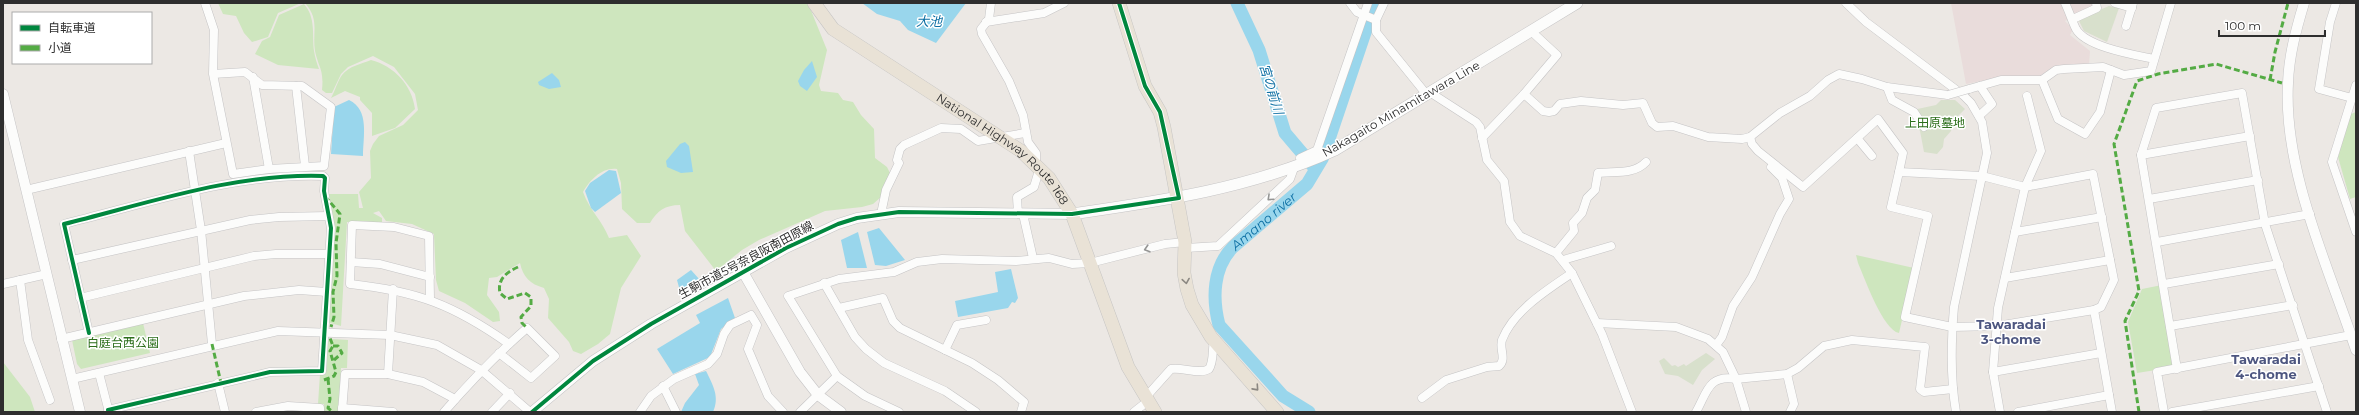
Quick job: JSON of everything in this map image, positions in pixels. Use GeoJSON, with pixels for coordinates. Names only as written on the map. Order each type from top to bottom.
{"type":"FeatureCollection","features":[{"type":"Feature","properties":{"kind":"highway","name":"National Highway Route 168"},"geometry":{"type":"LineString","coordinates":[[814,3],[833,29],[848,40],[1021,151],[1038,166],[1057,189],[1072,214],[1128,367],[1149,404]]}},
{"type":"Feature","properties":{"kind":"highway"},"geometry":{"type":"LineString","coordinates":[[1119,3],[1145,86],[1160,112],[1179,198],[1186,245],[1184,273],[1187,289],[1200,319],[1214,341],[1277,412]]}},
{"type":"Feature","properties":{"kind":"main road","name":"Nakagaito Minamitawara Line"},"geometry":{"type":"LineString","coordinates":[[1072,214],[1179,198],[1265,178],[1294,168],[1304,160],[1335,150],[1577,3]]}},
{"type":"Feature","properties":{"kind":"street"},"geometry":{"type":"LineString","coordinates":[[205,3],[214,30],[213,74],[233,174],[269,169],[324,166],[331,107],[302,86],[262,85],[245,72],[213,74]]}},
{"type":"Feature","properties":{"kind":"street"},"geometry":{"type":"LineString","coordinates":[[990,3],[986,22],[981,29],[982,34],[1009,81],[1023,115],[1025,133],[1028,142],[1036,153],[1038,166],[1036,184],[1017,197],[1020,214],[1034,258]]}},
{"type":"Feature","properties":{"kind":"street"},"geometry":{"type":"LineString","coordinates":[[986,22],[1044,13],[1064,3]]}},
{"type":"Feature","properties":{"kind":"street"},"geometry":{"type":"LineString","coordinates":[[1350,3],[1362,15],[1376,20]]}},
{"type":"Feature","properties":{"kind":"street"},"geometry":{"type":"LineString","coordinates":[[1304,160],[1317,150],[1362,15],[1368,3]]}},
{"type":"Feature","properties":{"kind":"street"},"geometry":{"type":"LineString","coordinates":[[1384,3],[1376,20],[1376,32],[1429,94],[1476,122],[1480,127],[1487,160],[1504,181],[1507,214],[1514,230],[1520,236],[1556,252],[1572,273],[1597,323],[1632,412]]}},
{"type":"Feature","properties":{"kind":"street"},"geometry":{"type":"LineString","coordinates":[[1846,3],[1866,22],[1963,95],[1979,116],[1984,132],[1987,153],[1954,307],[1952,327],[1953,389],[1956,412]]}},
{"type":"Feature","properties":{"kind":"street"},"geometry":{"type":"LineString","coordinates":[[2065,3],[2077,31],[2092,42],[2116,51],[2154,59]]}},
{"type":"Feature","properties":{"kind":"street"},"geometry":{"type":"LineString","coordinates":[[2072,19],[2097,8],[2096,3]]}},
{"type":"Feature","properties":{"kind":"street"},"geometry":{"type":"LineString","coordinates":[[2115,3],[2133,6],[2126,26]]}},
{"type":"Feature","properties":{"kind":"street"},"geometry":{"type":"LineString","coordinates":[[1716,345],[1722,337],[1733,306],[1752,277],[1780,214],[1789,199],[1782,178],[1753,151],[1750,146],[1751,140],[1780,113],[1810,96],[1833,76],[1846,74],[1887,87],[1948,95],[2001,80],[2023,82],[2042,80],[2056,70],[2064,69],[2103,67],[2124,74],[2151,71],[2171,3]]}},
{"type":"Feature","properties":{"kind":"street"},"geometry":{"type":"LineString","coordinates":[[2304,3],[2290,58],[2288,116],[2299,178],[2356,350]]}},
{"type":"Feature","properties":{"kind":"street"},"geometry":{"type":"LineString","coordinates":[[2336,3],[2330,22],[2319,89],[2352,98]]}},
{"type":"Feature","properties":{"kind":"street"},"geometry":{"type":"LineString","coordinates":[[1482,138],[1524,94],[1557,55],[1530,31]]}},
{"type":"Feature","properties":{"kind":"street"},"geometry":{"type":"LineString","coordinates":[[2042,80],[2058,119],[2085,134],[2100,112],[2111,70]]}},
{"type":"Feature","properties":{"kind":"street"},"geometry":{"type":"LineString","coordinates":[[253,77],[269,169]]}},
{"type":"Feature","properties":{"kind":"street"},"geometry":{"type":"LineString","coordinates":[[2356,85],[2352,98],[2352,109],[2332,162],[2356,232]]}},
{"type":"Feature","properties":{"kind":"street"},"geometry":{"type":"LineString","coordinates":[[296,86],[304,166]]}},
{"type":"Feature","properties":{"kind":"street"},"geometry":{"type":"LineString","coordinates":[[1979,116],[1991,107],[1992,104],[1980,86]]}},
{"type":"Feature","properties":{"kind":"street"},"geometry":{"type":"LineString","coordinates":[[1887,87],[1892,100],[1906,106],[1914,112],[1924,127]]}},
{"type":"Feature","properties":{"kind":"street"},"geometry":{"type":"LineString","coordinates":[[2177,369],[2157,242],[2141,155],[2156,108],[2242,93],[2265,224],[2327,412]]}},
{"type":"Feature","properties":{"kind":"street"},"geometry":{"type":"LineString","coordinates":[[3,94],[80,412]]}},
{"type":"Feature","properties":{"kind":"street"},"geometry":{"type":"LineString","coordinates":[[1524,94],[1544,111],[1549,112],[1554,111],[1560,104],[1581,101],[1623,105],[1643,103],[1652,123],[1657,127],[1673,126],[1708,137],[1751,140],[1803,187],[1878,119],[1903,153],[1891,207],[1928,216],[1905,317],[1952,327],[1997,326],[2094,310],[2102,307],[2114,280],[2094,174],[2025,187],[1982,176],[1899,172]]}},
{"type":"Feature","properties":{"kind":"street"},"geometry":{"type":"LineString","coordinates":[[2000,412],[1993,372],[1997,326],[2005,278],[2025,187],[2041,151],[2027,96]]}},
{"type":"Feature","properties":{"kind":"street"},"geometry":{"type":"LineString","coordinates":[[881,214],[886,190],[899,163],[897,160],[900,149],[904,144],[941,128],[961,129],[978,141],[1025,133]]}},
{"type":"Feature","properties":{"kind":"street"},"geometry":{"type":"LineString","coordinates":[[2141,155],[2250,136]]}},
{"type":"Feature","properties":{"kind":"street"},"geometry":{"type":"LineString","coordinates":[[1857,138],[1872,156]]}},
{"type":"Feature","properties":{"kind":"street"},"geometry":{"type":"LineString","coordinates":[[26,190],[226,144]]}},
{"type":"Feature","properties":{"kind":"street"},"geometry":{"type":"LineString","coordinates":[[189,152],[201,230],[212,344]]}},
{"type":"Feature","properties":{"kind":"street"},"geometry":{"type":"LineString","coordinates":[[1556,252],[1574,231],[1573,223],[1582,213],[1587,198],[1595,190],[1598,173],[1626,172],[1642,166],[1646,162]]}},
{"type":"Feature","properties":{"kind":"street"},"geometry":{"type":"LineString","coordinates":[[899,412],[865,396],[837,376],[788,296],[824,283],[869,273],[894,272],[917,262],[942,259],[1016,261],[1034,258],[1049,258],[1072,264],[1090,262],[1165,244],[1218,246],[1290,179],[1294,168]]}},
{"type":"Feature","properties":{"kind":"street"},"geometry":{"type":"LineString","coordinates":[[89,333],[64,224],[196,192],[266,177],[323,176],[331,228],[322,371],[270,372],[218,383],[109,411],[99,373]]}},
{"type":"Feature","properties":{"kind":"street"},"geometry":{"type":"LineString","coordinates":[[2149,199],[2258,180]]}},
{"type":"Feature","properties":{"kind":"street","name":"生駒市道5号奈良阪南田原線"},"geometry":{"type":"LineString","coordinates":[[531,412],[593,361],[708,290],[819,231],[857,218],[881,214],[924,211],[1072,214]]}},
{"type":"Feature","properties":{"kind":"street"},"geometry":{"type":"LineString","coordinates":[[2157,242],[2265,224],[2310,214]]}},
{"type":"Feature","properties":{"kind":"street"},"geometry":{"type":"LineString","coordinates":[[72,260],[201,230],[279,217],[328,216]]}},
{"type":"Feature","properties":{"kind":"street"},"geometry":{"type":"LineString","coordinates":[[2015,232],[2102,217]]}},
{"type":"Feature","properties":{"kind":"street"},"geometry":{"type":"LineString","coordinates":[[430,299],[429,236],[394,227],[352,225],[350,284],[393,289],[430,299],[475,320],[509,344]]}},
{"type":"Feature","properties":{"kind":"street"},"geometry":{"type":"LineString","coordinates":[[1563,260],[1611,246]]}},
{"type":"Feature","properties":{"kind":"street"},"geometry":{"type":"LineString","coordinates":[[80,298],[205,266],[269,255],[329,254]]}},
{"type":"Feature","properties":{"kind":"street"},"geometry":{"type":"LineString","coordinates":[[2005,278],[2110,260]]}},
{"type":"Feature","properties":{"kind":"street"},"geometry":{"type":"LineString","coordinates":[[351,262],[380,264],[430,277]]}},
{"type":"Feature","properties":{"kind":"street"},"geometry":{"type":"LineString","coordinates":[[2164,284],[2279,264]]}},
{"type":"Feature","properties":{"kind":"street"},"geometry":{"type":"LineString","coordinates":[[743,272],[762,308],[800,372],[818,395],[841,412]]}},
{"type":"Feature","properties":{"kind":"street"},"geometry":{"type":"LineString","coordinates":[[1422,398],[1446,380],[1487,367],[1499,366],[1503,360],[1501,341],[1522,312],[1542,293],[1572,273]]}},
{"type":"Feature","properties":{"kind":"street"},"geometry":{"type":"LineString","coordinates":[[3,284],[47,274]]}},
{"type":"Feature","properties":{"kind":"street"},"geometry":{"type":"LineString","coordinates":[[20,280],[29,345],[50,400]]}},
{"type":"Feature","properties":{"kind":"street"},"geometry":{"type":"LineString","coordinates":[[824,283],[855,337],[866,349],[884,363],[945,391],[976,412]]}},
{"type":"Feature","properties":{"kind":"street"},"geometry":{"type":"LineString","coordinates":[[388,374],[393,289]]}},
{"type":"Feature","properties":{"kind":"street"},"geometry":{"type":"LineString","coordinates":[[62,339],[209,304],[272,292],[299,290],[327,292]]}},
{"type":"Feature","properties":{"kind":"street"},"geometry":{"type":"LineString","coordinates":[[839,308],[883,298],[893,321],[900,328],[972,363],[998,380],[1024,402],[1021,412]]}},
{"type":"Feature","properties":{"kind":"street"},"geometry":{"type":"LineString","coordinates":[[2170,326],[2292,305]]}},
{"type":"Feature","properties":{"kind":"street"},"geometry":{"type":"LineString","coordinates":[[640,412],[651,396],[663,386],[674,379],[708,364],[716,354],[724,334],[730,325],[762,308]]}},
{"type":"Feature","properties":{"kind":"street"},"geometry":{"type":"LineString","coordinates":[[2094,310],[2112,412]]}},
{"type":"Feature","properties":{"kind":"street"},"geometry":{"type":"LineString","coordinates":[[751,315],[757,325],[748,349],[768,396],[783,412]]}},
{"type":"Feature","properties":{"kind":"street"},"geometry":{"type":"LineString","coordinates":[[945,350],[957,326],[986,320]]}},
{"type":"Feature","properties":{"kind":"street"},"geometry":{"type":"LineString","coordinates":[[1597,323],[1676,327],[1708,339],[1723,352],[1736,379],[1746,412]]}},
{"type":"Feature","properties":{"kind":"street"},"geometry":{"type":"LineString","coordinates":[[444,412],[481,370],[499,353],[509,344],[530,328],[555,359],[531,378],[499,353]]}},
{"type":"Feature","properties":{"kind":"street"},"geometry":{"type":"LineString","coordinates":[[72,379],[212,344],[278,331],[324,331],[390,335],[437,345],[481,370],[531,412]]}},
{"type":"Feature","properties":{"kind":"street"},"geometry":{"type":"LineString","coordinates":[[2164,412],[2157,372],[2306,345],[2351,335]]}},
{"type":"Feature","properties":{"kind":"street"},"geometry":{"type":"LineString","coordinates":[[1696,412],[1707,389],[1712,383],[1729,378],[1736,379],[1787,374],[1798,368],[1824,346],[1852,340],[1887,342],[1924,347],[1920,389],[1924,392],[1953,389]]}},
{"type":"Feature","properties":{"kind":"street"},"geometry":{"type":"LineString","coordinates":[[1134,412],[1149,404],[1171,369],[1184,368],[1200,371],[1210,369],[1212,365],[1211,351],[1214,341]]}},
{"type":"Feature","properties":{"kind":"street"},"geometry":{"type":"LineString","coordinates":[[1993,372],[2102,353]]}},
{"type":"Feature","properties":{"kind":"street"},"geometry":{"type":"LineString","coordinates":[[393,412],[342,410],[345,374],[388,374],[423,382],[455,399]]}},
{"type":"Feature","properties":{"kind":"street"},"geometry":{"type":"LineString","coordinates":[[1787,374],[1794,404],[1790,412]]}},
{"type":"Feature","properties":{"kind":"street"},"geometry":{"type":"LineString","coordinates":[[800,412],[837,376]]}},
{"type":"Feature","properties":{"kind":"street"},"geometry":{"type":"LineString","coordinates":[[218,383],[225,412]]}},
{"type":"Feature","properties":{"kind":"street"},"geometry":{"type":"LineString","coordinates":[[663,386],[676,412]]}},
{"type":"Feature","properties":{"kind":"street"},"geometry":{"type":"LineString","coordinates":[[2172,412],[2319,386]]}},
{"type":"Feature","properties":{"kind":"street"},"geometry":{"type":"LineString","coordinates":[[492,412],[510,393]]}},
{"type":"Feature","properties":{"kind":"street"},"geometry":{"type":"LineString","coordinates":[[2018,412],[2109,395]]}},
{"type":"Feature","properties":{"kind":"street"},"geometry":{"type":"LineString","coordinates":[[256,412],[288,406],[320,408],[320,412]]}},
{"type":"Feature","properties":{"kind":"shaded area"},"geometry":{"type":"Polygon","coordinates":[[[1951,3],[2093,3],[2093,6],[2065,21],[2073,29],[2070,35],[2090,51],[2089,66],[2041,78],[1997,78],[1966,84],[1951,3]]]}},
{"type":"Feature","properties":{"kind":"green space"},"geometry":{"type":"Polygon","coordinates":[[[218,3],[301,3],[278,13],[268,37],[252,42],[244,33],[236,16],[223,14],[218,3]]]}},
{"type":"Feature","properties":{"kind":"green space"},"geometry":{"type":"Polygon","coordinates":[[[305,3],[808,3],[827,50],[819,85],[821,91],[838,93],[843,100],[853,102],[861,115],[874,129],[875,158],[887,167],[891,175],[881,197],[873,204],[862,207],[825,211],[759,240],[742,250],[716,271],[685,231],[680,205],[670,206],[662,210],[650,223],[637,223],[622,209],[621,183],[617,169],[601,172],[589,183],[583,192],[586,199],[609,238],[627,235],[641,256],[621,288],[610,334],[598,344],[581,354],[573,351],[569,342],[548,318],[549,299],[544,288],[531,282],[525,276],[520,263],[497,277],[489,278],[487,295],[499,312],[500,321],[493,322],[465,303],[439,291],[436,280],[434,234],[412,224],[386,221],[379,211],[373,213],[382,218],[382,223],[347,222],[341,326],[327,322],[328,194],[358,194],[359,208],[363,208],[359,192],[371,178],[370,151],[373,144],[379,136],[403,125],[418,110],[415,94],[394,67],[373,56],[348,67],[341,74],[332,93],[326,93],[322,90],[322,73],[314,44],[314,21],[310,9],[305,3]]]}},
{"type":"Feature","properties":{"kind":"green space"},"geometry":{"type":"Polygon","coordinates":[[[304,4],[308,9],[312,21],[314,51],[319,69],[278,65],[255,54],[262,41],[270,37],[279,15],[304,4]]]}},
{"type":"Feature","properties":{"kind":"green space"},"geometry":{"type":"Polygon","coordinates":[[[2109,6],[2119,8],[2107,42],[2084,31],[2078,19],[2109,6]]]}},
{"type":"Feature","properties":{"kind":"green space"},"geometry":{"type":"Polygon","coordinates":[[[371,60],[387,67],[400,78],[410,92],[415,109],[395,128],[372,136],[372,113],[360,100],[360,97],[345,91],[331,98],[339,80],[348,69],[371,60]]]}},
{"type":"Feature","properties":{"kind":"green space","name":"上田原墓地"},"geometry":{"type":"Polygon","coordinates":[[[1941,100],[1955,100],[1965,109],[1953,121],[1951,131],[1944,139],[1943,147],[1937,154],[1924,152],[1920,131],[1908,111],[1936,105],[1941,100]]]}},
{"type":"Feature","properties":{"kind":"green space"},"geometry":{"type":"Polygon","coordinates":[[[2356,112],[2356,197],[2350,199],[2338,157],[2351,114],[2356,112]]]}},
{"type":"Feature","properties":{"kind":"green space"},"geometry":{"type":"Polygon","coordinates":[[[1856,255],[1914,268],[1899,333],[1893,330],[1881,314],[1865,280],[1856,255]]]}},
{"type":"Feature","properties":{"kind":"green space"},"geometry":{"type":"Polygon","coordinates":[[[2162,285],[2175,367],[2137,373],[2128,322],[2142,289],[2162,285]]]}},
{"type":"Feature","properties":{"kind":"green space","name":"白庭台西公園"},"geometry":{"type":"Polygon","coordinates":[[[143,323],[150,353],[81,369],[77,364],[72,340],[143,323]]]}},
{"type":"Feature","properties":{"kind":"green space"},"geometry":{"type":"Polygon","coordinates":[[[333,339],[348,340],[347,368],[341,368],[339,412],[324,412],[324,404],[318,404],[320,374],[326,374],[327,341],[333,339]]]}},
{"type":"Feature","properties":{"kind":"green space"},"geometry":{"type":"Polygon","coordinates":[[[1706,353],[1715,359],[1702,370],[1693,385],[1678,376],[1665,374],[1659,361],[1664,358],[1672,366],[1675,365],[1678,367],[1684,364],[1686,366],[1706,353]]]}},
{"type":"Feature","properties":{"kind":"green space"},"geometry":{"type":"Polygon","coordinates":[[[3,362],[30,397],[35,412],[3,412],[3,362]]]}},
{"type":"Feature","properties":{"kind":"water","name":"大池"},"geometry":{"type":"Polygon","coordinates":[[[862,3],[966,3],[936,43],[908,30],[900,21],[877,14],[862,3]]]}},
{"type":"Feature","properties":{"kind":"water"},"geometry":{"type":"Polygon","coordinates":[[[812,61],[817,77],[807,91],[800,86],[798,81],[804,70],[812,61]]]}},
{"type":"Feature","properties":{"kind":"water"},"geometry":{"type":"Polygon","coordinates":[[[552,73],[559,80],[561,87],[549,89],[539,85],[538,82],[552,73]]]}},
{"type":"Feature","properties":{"kind":"water"},"geometry":{"type":"Polygon","coordinates":[[[349,100],[356,104],[363,117],[363,156],[331,154],[334,107],[349,100]]]}},
{"type":"Feature","properties":{"kind":"water"},"geometry":{"type":"Polygon","coordinates":[[[685,142],[689,146],[693,172],[681,173],[667,167],[666,161],[680,144],[685,142]]]}},
{"type":"Feature","properties":{"kind":"water"},"geometry":{"type":"Polygon","coordinates":[[[609,170],[616,171],[621,193],[595,212],[591,208],[585,191],[590,183],[609,170]]]}},
{"type":"Feature","properties":{"kind":"water"},"geometry":{"type":"Polygon","coordinates":[[[879,228],[905,260],[886,266],[875,265],[867,232],[879,228]]]}},
{"type":"Feature","properties":{"kind":"water"},"geometry":{"type":"Polygon","coordinates":[[[858,232],[867,268],[847,268],[841,240],[858,232]]]}},
{"type":"Feature","properties":{"kind":"water"},"geometry":{"type":"Polygon","coordinates":[[[1011,269],[1018,298],[1015,303],[1012,302],[1008,308],[958,317],[955,301],[998,292],[995,272],[1011,269]]]}},
{"type":"Feature","properties":{"kind":"water"},"geometry":{"type":"Polygon","coordinates":[[[691,270],[700,280],[680,291],[677,280],[691,270]]]}},
{"type":"Feature","properties":{"kind":"water"},"geometry":{"type":"Polygon","coordinates":[[[728,298],[735,318],[721,329],[710,357],[673,374],[657,349],[700,323],[696,315],[728,298]]]}},
{"type":"Feature","properties":{"kind":"water"},"geometry":{"type":"Polygon","coordinates":[[[706,371],[716,396],[713,412],[681,412],[685,403],[699,385],[695,374],[706,371]]]}},
{"type":"Feature","properties":{"kind":"waterway","name":"宮の前川"},"geometry":{"type":"LineString","coordinates":[[1237,3],[1259,50],[1285,133],[1313,166]]}},
{"type":"Feature","properties":{"kind":"waterway","name":"Amano river"},"geometry":{"type":"LineString","coordinates":[[1309,412],[1283,396],[1219,325],[1215,304],[1216,283],[1221,264],[1226,255],[1233,247],[1307,184],[1322,159],[1375,3]]}},
{"type":"Feature","properties":{"kind":"marked path"},"geometry":{"type":"LineString","coordinates":[[2270,80],[2275,52],[2288,3]]}},
{"type":"Feature","properties":{"kind":"marked path"},"geometry":{"type":"LineString","coordinates":[[2139,412],[2125,321],[2139,291],[2114,144],[2137,81],[2158,74],[2216,64],[2282,83]]}},
{"type":"Feature","properties":{"kind":"marked path"},"geometry":{"type":"LineString","coordinates":[[325,196],[340,214],[336,243],[337,276],[333,292],[334,317],[331,327]]}},
{"type":"Feature","properties":{"kind":"marked path"},"geometry":{"type":"LineString","coordinates":[[518,267],[510,271],[501,280],[499,288],[500,293],[507,299],[525,293],[531,297],[531,306],[521,317],[522,323],[527,328]]}},
{"type":"Feature","properties":{"kind":"marked path"},"geometry":{"type":"LineString","coordinates":[[324,380],[334,376],[336,372],[330,351],[333,346],[330,338]]}},
{"type":"Feature","properties":{"kind":"marked path"},"geometry":{"type":"LineString","coordinates":[[212,344],[221,383]]}},
{"type":"Feature","properties":{"kind":"marked path"},"geometry":{"type":"LineString","coordinates":[[333,346],[338,346],[342,353],[334,360]]}},
{"type":"Feature","properties":{"kind":"marked path"},"geometry":{"type":"LineString","coordinates":[[328,379],[330,399],[328,408],[333,412]]}},
{"type":"Feature","properties":{"kind":"cycle path"},"geometry":{"type":"LineString","coordinates":[[532,412],[593,361],[651,324],[786,248],[838,224],[857,218],[899,212],[1072,214],[1179,198],[1160,112],[1145,86],[1119,3]]}},
{"type":"Feature","properties":{"kind":"cycle path"},"geometry":{"type":"LineString","coordinates":[[89,333],[64,224],[225,184],[290,176],[323,176],[325,178],[324,191],[331,228],[322,371],[270,372],[108,410]]}},
{"type":"Feature","properties":{"kind":"district","name":"Tawaradai 3-chome"},"geometry":{"type":"Point","coordinates":[2011,332]}},
{"type":"Feature","properties":{"kind":"district","name":"Tawaradai 4-chome"},"geometry":{"type":"Point","coordinates":[2266,366]}}]}
